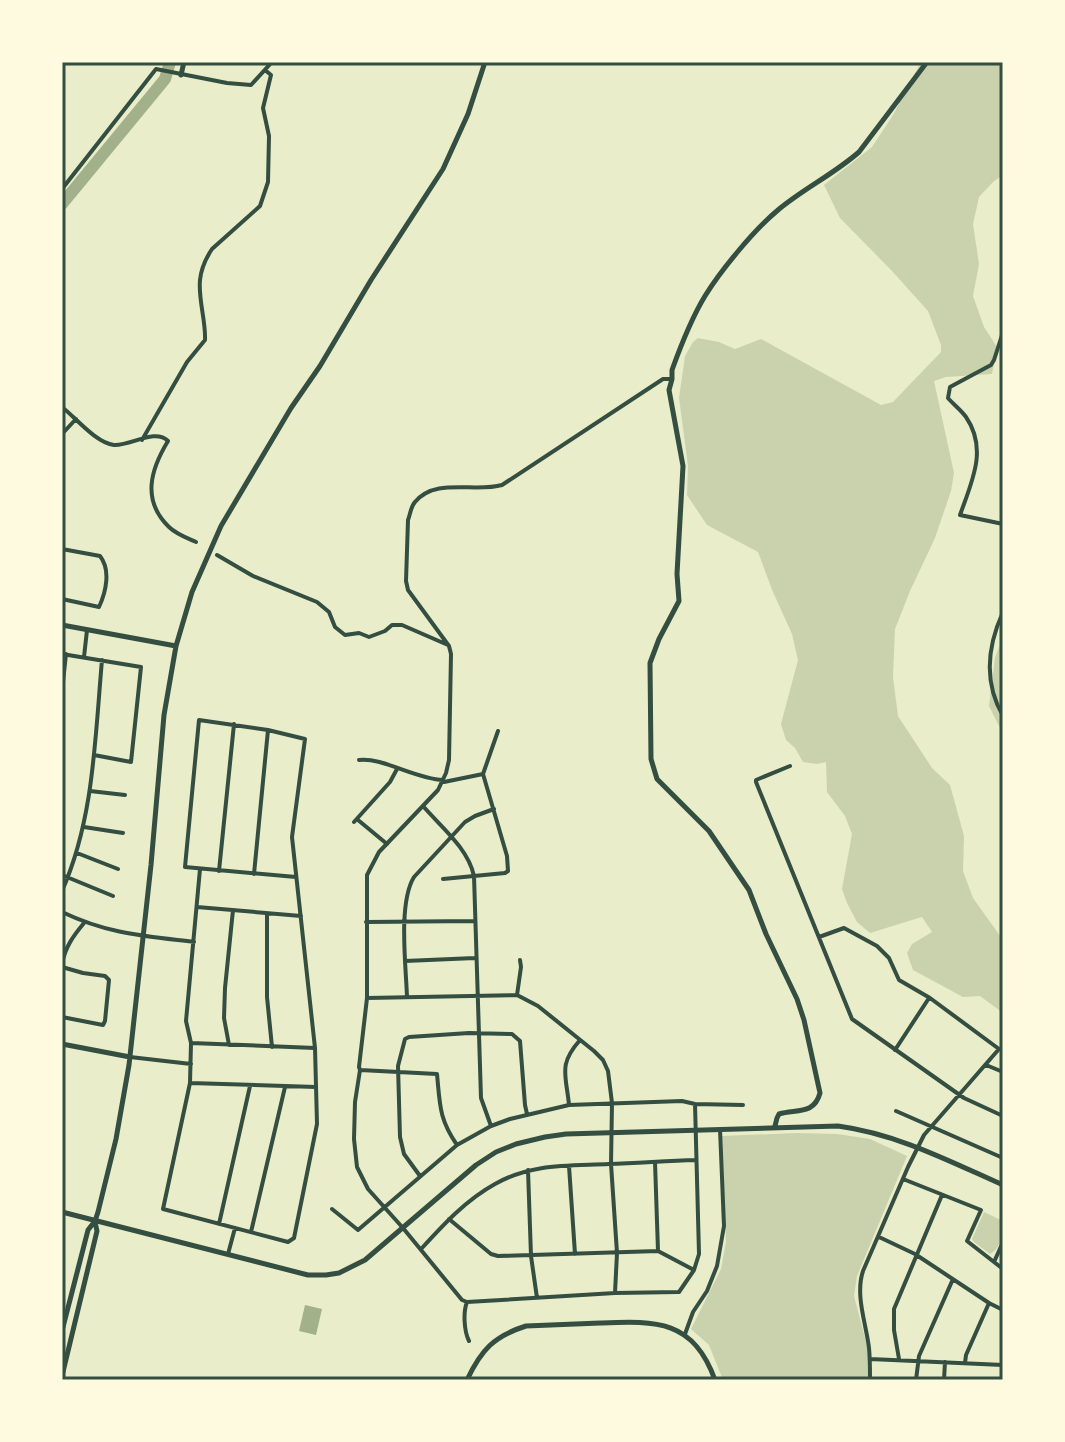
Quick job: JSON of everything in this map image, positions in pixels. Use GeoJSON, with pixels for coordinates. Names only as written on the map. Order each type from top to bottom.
{"type":"FeatureCollection","features":[{"type":"Feature","properties":{"kind":"street"},"geometry":{"type":"LineString","coordinates":[[179,74],[184,62]]}},
{"type":"Feature","properties":{"kind":"street"},"geometry":{"type":"LineString","coordinates":[[62,189],[156,69],[245,86],[255,83],[272,62]]}},
{"type":"Feature","properties":{"kind":"street"},"geometry":{"type":"LineString","coordinates":[[62,1331],[116,1139],[130,1057],[164,715],[176,646],[192,592],[221,526],[291,408],[443,169],[468,114],[485,62]]}},
{"type":"Feature","properties":{"kind":"street"},"geometry":{"type":"LineString","coordinates":[[775,1126],[779,1114],[812,1108],[819,1099],[797,999],[749,890],[709,831],[657,779],[651,759],[650,663],[679,601],[677,574],[683,466],[669,390],[672,370],[685,337],[703,298],[715,281],[779,209],[859,152],[927,62]]}},
{"type":"Feature","properties":{"kind":"street"},"geometry":{"type":"LineString","coordinates":[[142,440],[187,362],[205,340],[200,281],[207,257],[217,244],[260,206],[268,182],[269,136],[263,108],[271,75],[265,70]]}},
{"type":"Feature","properties":{"kind":"street"},"geometry":{"type":"LineString","coordinates":[[1003,332],[991,365],[950,387],[948,394],[948,398],[964,414],[978,443],[977,460],[960,515],[1003,524]]}},
{"type":"Feature","properties":{"kind":"street"},"geometry":{"type":"LineString","coordinates":[[672,379],[663,379],[502,485],[490,488],[435,488],[415,502],[408,520],[406,581],[408,590],[449,646],[451,654],[449,760],[438,790],[374,859],[367,875],[367,998],[354,1118],[357,1167],[368,1189],[462,1300],[467,1302],[679,1292],[694,1270],[699,1254],[695,1104]]}},
{"type":"Feature","properties":{"kind":"street"},"geometry":{"type":"LineString","coordinates":[[62,407],[105,443],[117,445],[160,435],[168,441],[154,465],[154,504],[170,528],[196,542]]}},
{"type":"Feature","properties":{"kind":"street"},"geometry":{"type":"LineString","coordinates":[[62,434],[76,419]]}},
{"type":"Feature","properties":{"kind":"street"},"geometry":{"type":"LineString","coordinates":[[62,549],[100,556],[107,574],[99,607],[62,599]]}},
{"type":"Feature","properties":{"kind":"street"},"geometry":{"type":"LineString","coordinates":[[217,555],[253,576],[317,602],[329,612],[335,627],[345,635],[359,633],[369,637],[392,625],[402,625],[449,646]]}},
{"type":"Feature","properties":{"kind":"street"},"geometry":{"type":"LineString","coordinates":[[1003,612],[989,653],[993,696],[1003,716]]}},
{"type":"Feature","properties":{"kind":"street"},"geometry":{"type":"LineString","coordinates":[[62,625],[176,646]]}},
{"type":"Feature","properties":{"kind":"street"},"geometry":{"type":"LineString","coordinates":[[84,657],[87,630]]}},
{"type":"Feature","properties":{"kind":"street"},"geometry":{"type":"LineString","coordinates":[[62,691],[64,654],[141,667],[131,762],[94,755]]}},
{"type":"Feature","properties":{"kind":"street"},"geometry":{"type":"LineString","coordinates":[[62,891],[84,827],[102,660]]}},
{"type":"Feature","properties":{"kind":"street"},"geometry":{"type":"LineString","coordinates":[[200,869],[186,1021],[191,1043],[190,1083],[162,1206],[164,1210],[288,1242],[294,1238],[317,1124],[315,1048],[292,837],[305,739],[199,720],[185,867],[296,877]]}},
{"type":"Feature","properties":{"kind":"street"},"geometry":{"type":"LineString","coordinates":[[219,871],[234,724]]}},
{"type":"Feature","properties":{"kind":"street"},"geometry":{"type":"LineString","coordinates":[[254,874],[268,730]]}},
{"type":"Feature","properties":{"kind":"street"},"geometry":{"type":"LineString","coordinates":[[443,879],[508,871],[507,856],[483,774],[498,731]]}},
{"type":"Feature","properties":{"kind":"street"},"geometry":{"type":"LineString","coordinates":[[359,760],[372,760],[444,782],[483,774]]}},
{"type":"Feature","properties":{"kind":"street"},"geometry":{"type":"LineString","coordinates":[[790,766],[756,782],[852,1019],[959,1094],[1003,1116]]}},
{"type":"Feature","properties":{"kind":"street"},"geometry":{"type":"LineString","coordinates":[[387,844],[356,820],[390,782],[397,769]]}},
{"type":"Feature","properties":{"kind":"street"},"geometry":{"type":"LineString","coordinates":[[90,791],[125,795]]}},
{"type":"Feature","properties":{"kind":"street"},"geometry":{"type":"LineString","coordinates":[[423,806],[468,857],[474,876],[481,1098],[491,1126]]}},
{"type":"Feature","properties":{"kind":"street"},"geometry":{"type":"LineString","coordinates":[[407,997],[404,922],[409,886],[471,818],[494,809]]}},
{"type":"Feature","properties":{"kind":"street"},"geometry":{"type":"LineString","coordinates":[[84,827],[123,833]]}},
{"type":"Feature","properties":{"kind":"street"},"geometry":{"type":"LineString","coordinates":[[77,853],[118,869]]}},
{"type":"Feature","properties":{"kind":"street"},"geometry":{"type":"LineString","coordinates":[[62,875],[113,896]]}},
{"type":"Feature","properties":{"kind":"street"},"geometry":{"type":"LineString","coordinates":[[197,907],[301,916]]}},
{"type":"Feature","properties":{"kind":"street"},"geometry":{"type":"LineString","coordinates":[[229,1045],[224,999],[233,910]]}},
{"type":"Feature","properties":{"kind":"street"},"geometry":{"type":"LineString","coordinates":[[62,912],[84,923],[118,933],[194,942]]}},
{"type":"Feature","properties":{"kind":"street"},"geometry":{"type":"LineString","coordinates":[[267,914],[267,997],[272,1047]]}},
{"type":"Feature","properties":{"kind":"street"},"geometry":{"type":"LineString","coordinates":[[366,922],[475,921]]}},
{"type":"Feature","properties":{"kind":"street"},"geometry":{"type":"LineString","coordinates":[[62,1017],[103,1025],[105,1021],[109,980],[105,976],[83,973],[62,965],[63,955],[72,937],[84,923]]}},
{"type":"Feature","properties":{"kind":"street"},"geometry":{"type":"LineString","coordinates":[[819,937],[844,928],[877,946],[889,958],[899,980],[930,998],[999,1049],[924,1135],[863,1271],[860,1286],[870,1380]]}},
{"type":"Feature","properties":{"kind":"street"},"geometry":{"type":"LineString","coordinates":[[405,961],[476,958]]}},
{"type":"Feature","properties":{"kind":"street"},"geometry":{"type":"LineString","coordinates":[[517,995],[520,960]]}},
{"type":"Feature","properties":{"kind":"street"},"geometry":{"type":"LineString","coordinates":[[367,998],[517,995],[538,1006],[594,1051],[606,1065],[612,1103],[611,1164],[617,1253],[615,1293]]}},
{"type":"Feature","properties":{"kind":"street"},"geometry":{"type":"LineString","coordinates":[[895,1050],[930,998]]}},
{"type":"Feature","properties":{"kind":"street"},"geometry":{"type":"LineString","coordinates":[[420,1176],[404,1154],[400,1137],[398,1066],[403,1042],[409,1037],[508,1032],[519,1039],[527,1114]]}},
{"type":"Feature","properties":{"kind":"street"},"geometry":{"type":"LineString","coordinates":[[569,1105],[565,1065],[568,1053],[580,1040]]}},
{"type":"Feature","properties":{"kind":"street"},"geometry":{"type":"LineString","coordinates":[[191,1043],[315,1048]]}},
{"type":"Feature","properties":{"kind":"street"},"geometry":{"type":"LineString","coordinates":[[62,1044],[130,1057],[191,1064]]}},
{"type":"Feature","properties":{"kind":"street"},"geometry":{"type":"LineString","coordinates":[[986,1065],[1003,1072]]}},
{"type":"Feature","properties":{"kind":"street"},"geometry":{"type":"LineString","coordinates":[[360,1070],[437,1074],[441,1114],[457,1145]]}},
{"type":"Feature","properties":{"kind":"street"},"geometry":{"type":"LineString","coordinates":[[190,1083],[316,1087]]}},
{"type":"Feature","properties":{"kind":"street"},"geometry":{"type":"LineString","coordinates":[[219,1224],[250,1086]]}},
{"type":"Feature","properties":{"kind":"street"},"geometry":{"type":"LineString","coordinates":[[251,1232],[285,1087]]}},
{"type":"Feature","properties":{"kind":"street"},"geometry":{"type":"LineString","coordinates":[[332,1209],[358,1230],[457,1145],[491,1126],[527,1114],[569,1105],[612,1103],[682,1101],[743,1105]]}},
{"type":"Feature","properties":{"kind":"street"},"geometry":{"type":"LineString","coordinates":[[896,1111],[1003,1158]]}},
{"type":"Feature","properties":{"kind":"street"},"geometry":{"type":"LineString","coordinates":[[62,1212],[308,1275],[326,1275],[339,1273],[374,1253],[476,1165],[496,1152],[545,1137],[775,1126],[853,1128],[881,1134],[918,1148],[1003,1185]]}},
{"type":"Feature","properties":{"kind":"street"},"geometry":{"type":"LineString","coordinates":[[684,1336],[717,1266],[724,1226],[720,1129]]}},
{"type":"Feature","properties":{"kind":"street"},"geometry":{"type":"LineString","coordinates":[[421,1249],[449,1219],[487,1189],[528,1170],[555,1165],[695,1160]]}},
{"type":"Feature","properties":{"kind":"street"},"geometry":{"type":"LineString","coordinates":[[655,1162],[658,1251]]}},
{"type":"Feature","properties":{"kind":"street"},"geometry":{"type":"LineString","coordinates":[[569,1166],[575,1254]]}},
{"type":"Feature","properties":{"kind":"street"},"geometry":{"type":"LineString","coordinates":[[528,1170],[531,1256],[537,1298]]}},
{"type":"Feature","properties":{"kind":"street"},"geometry":{"type":"LineString","coordinates":[[903,1179],[981,1210],[967,1241],[1003,1269]]}},
{"type":"Feature","properties":{"kind":"street"},"geometry":{"type":"LineString","coordinates":[[899,1359],[892,1318],[894,1309],[942,1195]]}},
{"type":"Feature","properties":{"kind":"street"},"geometry":{"type":"LineString","coordinates":[[449,1219],[491,1254],[498,1256],[658,1251],[694,1270]]}},
{"type":"Feature","properties":{"kind":"street"},"geometry":{"type":"LineString","coordinates":[[62,1376],[97,1231],[95,1221]]}},
{"type":"Feature","properties":{"kind":"street"},"geometry":{"type":"LineString","coordinates":[[228,1254],[235,1228]]}},
{"type":"Feature","properties":{"kind":"street"},"geometry":{"type":"LineString","coordinates":[[879,1237],[915,1254],[1003,1310]]}},
{"type":"Feature","properties":{"kind":"street"},"geometry":{"type":"LineString","coordinates":[[994,1263],[1003,1242]]}},
{"type":"Feature","properties":{"kind":"street"},"geometry":{"type":"LineString","coordinates":[[916,1380],[918,1360],[953,1279]]}},
{"type":"Feature","properties":{"kind":"street"},"geometry":{"type":"LineString","coordinates":[[467,1302],[469,1341]]}},
{"type":"Feature","properties":{"kind":"street"},"geometry":{"type":"LineString","coordinates":[[965,1363],[989,1303]]}},
{"type":"Feature","properties":{"kind":"street"},"geometry":{"type":"LineString","coordinates":[[467,1380],[489,1345],[526,1326],[646,1321],[669,1327],[684,1336],[706,1357],[715,1380]]}},
{"type":"Feature","properties":{"kind":"street"},"geometry":{"type":"LineString","coordinates":[[870,1359],[1003,1365]]}},
{"type":"Feature","properties":{"kind":"street"},"geometry":{"type":"LineString","coordinates":[[944,1380],[945,1362]]}},
{"type":"Feature","properties":{"kind":"shaded area"},"geometry":{"type":"Polygon","coordinates":[[[921,62],[1003,62],[1003,175],[979,197],[973,224],[979,264],[973,296],[984,327],[997,347],[992,374],[946,377],[934,381],[954,473],[935,538],[895,629],[893,677],[898,716],[932,768],[950,785],[964,836],[963,871],[973,898],[1003,940],[1003,1013],[980,996],[963,997],[913,970],[907,953],[912,944],[932,932],[922,917],[870,933],[857,922],[842,889],[852,834],[845,816],[827,792],[826,762],[803,762],[786,740],[781,724],[798,660],[792,634],[758,552],[707,525],[687,495],[688,466],[679,398],[685,356],[698,338],[735,349],[761,339],[881,405],[893,402],[941,352],[928,311],[840,218],[824,185],[872,147],[921,62]]]}},
{"type":"Feature","properties":{"kind":"shaded area"},"geometry":{"type":"Polygon","coordinates":[[[1003,636],[1003,734],[989,706],[995,658],[1003,636]]]}},
{"type":"Feature","properties":{"kind":"shaded area"},"geometry":{"type":"Polygon","coordinates":[[[797,1133],[870,1139],[907,1156],[857,1276],[854,1296],[866,1342],[868,1380],[723,1380],[709,1345],[691,1329],[721,1269],[726,1242],[722,1136],[797,1133]]]}},
{"type":"Feature","properties":{"kind":"shaded area"},"geometry":{"type":"Polygon","coordinates":[[[984,1212],[1003,1221],[999,1244],[990,1254],[972,1239],[984,1212]]]}},
{"type":"Feature","properties":{"kind":"shaded area"},"geometry":{"type":"Polygon","coordinates":[[[305,1305],[322,1309],[316,1335],[299,1331],[305,1305]]]}},
{"type":"Feature","properties":{"kind":"waterway"},"geometry":{"type":"LineString","coordinates":[[62,204],[165,79],[170,62]]}}]}
